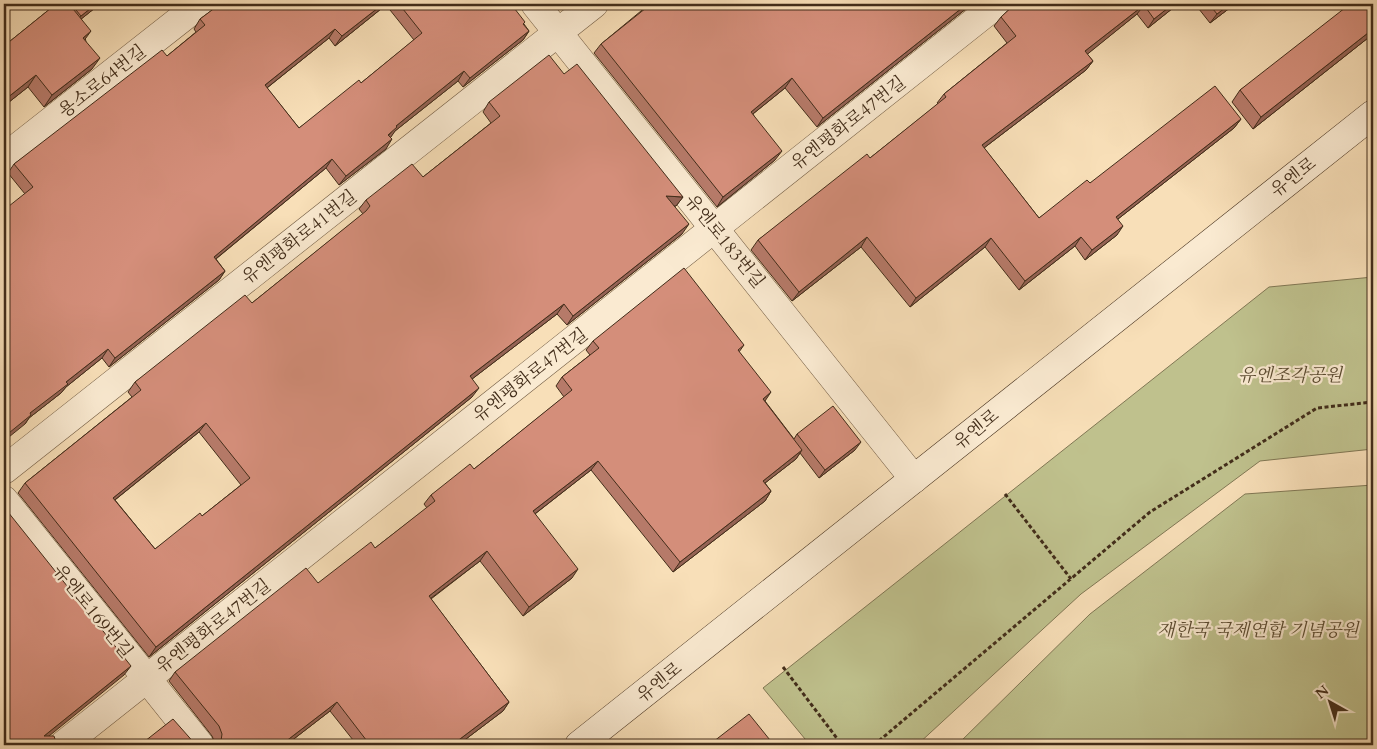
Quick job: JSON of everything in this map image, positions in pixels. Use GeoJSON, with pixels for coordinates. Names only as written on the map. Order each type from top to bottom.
{"type":"FeatureCollection","features":[{"type":"Feature","properties":{"kind":"street","name":"용소로64번길"},"geometry":{"type":"LineString","coordinates":[[4,158],[200,4]]}},
{"type":"Feature","properties":{"kind":"street","name":"유엔로183번길"},"geometry":{"type":"LineString","coordinates":[[535,4],[914,478]]}},
{"type":"Feature","properties":{"kind":"street","name":"유엔평화로41번길"},"geometry":{"type":"LineString","coordinates":[[4,470],[594,4]]}},
{"type":"Feature","properties":{"kind":"street","name":"유엔평화로47번길"},"geometry":{"type":"LineString","coordinates":[[63,745],[998,4]]}},
{"type":"Feature","properties":{"kind":"street","name":"유엔로"},"geometry":{"type":"LineString","coordinates":[[579,745],[1373,114]]}},
{"type":"Feature","properties":{"kind":"street","name":"유엔로169번길"},"geometry":{"type":"LineString","coordinates":[[4,500],[200,745]]}},
{"type":"Feature","properties":{"kind":"path"},"geometry":{"type":"LineString","coordinates":[[874,745],[1150,512],[1317,408],[1373,402]]}},
{"type":"Feature","properties":{"kind":"path"},"geometry":{"type":"LineString","coordinates":[[1004,494],[1071,579]]}},
{"type":"Feature","properties":{"kind":"path"},"geometry":{"type":"LineString","coordinates":[[783,667],[842,745]]}},
{"type":"Feature","properties":{"kind":"green space","name":"유엔조각공원"},"geometry":{"type":"Polygon","coordinates":[[[1373,277],[1373,449],[1260,461],[1081,594],[917,745],[810,745],[763,688],[1269,287],[1373,277]]]}},
{"type":"Feature","properties":{"kind":"green space","name":"재한국 국제연합 기념공원"},"geometry":{"type":"Polygon","coordinates":[[[1373,485],[1373,745],[957,745],[1090,614],[1245,494],[1373,485]]]}},
{"type":"Feature","properties":{"kind":"building"},"geometry":{"type":"Polygon","coordinates":[[[56,4],[69,4],[91,31],[83,38],[100,58],[52,95],[36,75],[7,98],[4,94],[4,46],[56,4]]]}},
{"type":"Feature","properties":{"kind":"building"},"geometry":{"type":"Polygon","coordinates":[[[71,4],[96,4],[81,16],[71,4]]]}},
{"type":"Feature","properties":{"kind":"building"},"geometry":{"type":"Polygon","coordinates":[[[219,4],[383,4],[342,36],[335,29],[265,85],[299,128],[359,80],[361,83],[422,33],[399,4],[511,4],[525,22],[523,24],[529,31],[470,78],[464,71],[396,126],[388,135],[392,139],[346,176],[332,159],[214,257],[225,271],[115,358],[108,349],[66,382],[68,384],[30,413],[31,415],[4,437],[4,210],[33,187],[14,164],[162,50],[167,56],[205,25],[200,19],[219,4]]]}},
{"type":"Feature","properties":{"kind":"building"},"geometry":{"type":"Polygon","coordinates":[[[651,4],[967,4],[823,118],[792,78],[751,112],[782,151],[723,197],[601,44],[651,4]]]}},
{"type":"Feature","properties":{"kind":"building"},"geometry":{"type":"Polygon","coordinates":[[[1015,4],[1173,4],[1154,19],[1144,5],[1085,51],[1093,61],[982,145],[1039,218],[1087,180],[1090,183],[1215,86],[1241,119],[1116,217],[1123,226],[1092,250],[1081,237],[1025,281],[991,238],[916,298],[867,237],[799,292],[758,240],[867,154],[870,158],[946,97],[944,94],[1016,36],[1001,17],[1015,4]]]}},
{"type":"Feature","properties":{"kind":"building"},"geometry":{"type":"Polygon","coordinates":[[[1209,4],[1230,4],[1217,14],[1209,4]]]}},
{"type":"Feature","properties":{"kind":"building"},"geometry":{"type":"Polygon","coordinates":[[[1350,4],[1373,4],[1373,29],[1261,117],[1240,90],[1350,4]]]}},
{"type":"Feature","properties":{"kind":"building"},"geometry":{"type":"Polygon","coordinates":[[[549,55],[564,74],[577,64],[683,197],[666,196],[689,224],[573,316],[564,304],[470,376],[479,388],[156,647],[25,483],[141,390],[135,382],[245,295],[252,303],[366,211],[370,206],[366,200],[412,164],[423,177],[500,116],[489,102],[549,55]],[[206,423],[113,498],[155,549],[200,513],[202,516],[250,478],[206,423]]]}},
{"type":"Feature","properties":{"kind":"building"},"geometry":{"type":"Polygon","coordinates":[[[684,268],[744,345],[738,350],[771,392],[763,399],[802,450],[763,481],[771,491],[680,562],[598,461],[533,511],[578,569],[529,607],[487,551],[429,596],[509,702],[452,745],[370,745],[337,702],[281,745],[218,745],[222,734],[219,726],[175,672],[306,568],[318,583],[371,542],[375,548],[435,501],[431,495],[470,464],[474,469],[572,390],[562,377],[599,348],[593,341],[684,268]]]}},
{"type":"Feature","properties":{"kind":"building"},"geometry":{"type":"Polygon","coordinates":[[[833,406],[861,442],[825,470],[797,434],[833,406]]]}},
{"type":"Feature","properties":{"kind":"building"},"geometry":{"type":"Polygon","coordinates":[[[4,507],[131,666],[44,736],[54,736],[57,745],[4,745],[4,507]]]}},
{"type":"Feature","properties":{"kind":"building"},"geometry":{"type":"Polygon","coordinates":[[[749,714],[774,745],[709,745],[749,714]]]}},
{"type":"Feature","properties":{"kind":"building"},"geometry":{"type":"Polygon","coordinates":[[[173,719],[196,745],[140,745],[173,719]]]}},
{"type":"Feature","properties":{"kind":"building"},"geometry":{"type":"Polygon","coordinates":[[[89,740],[93,745],[81,745],[89,740]]]}}]}
